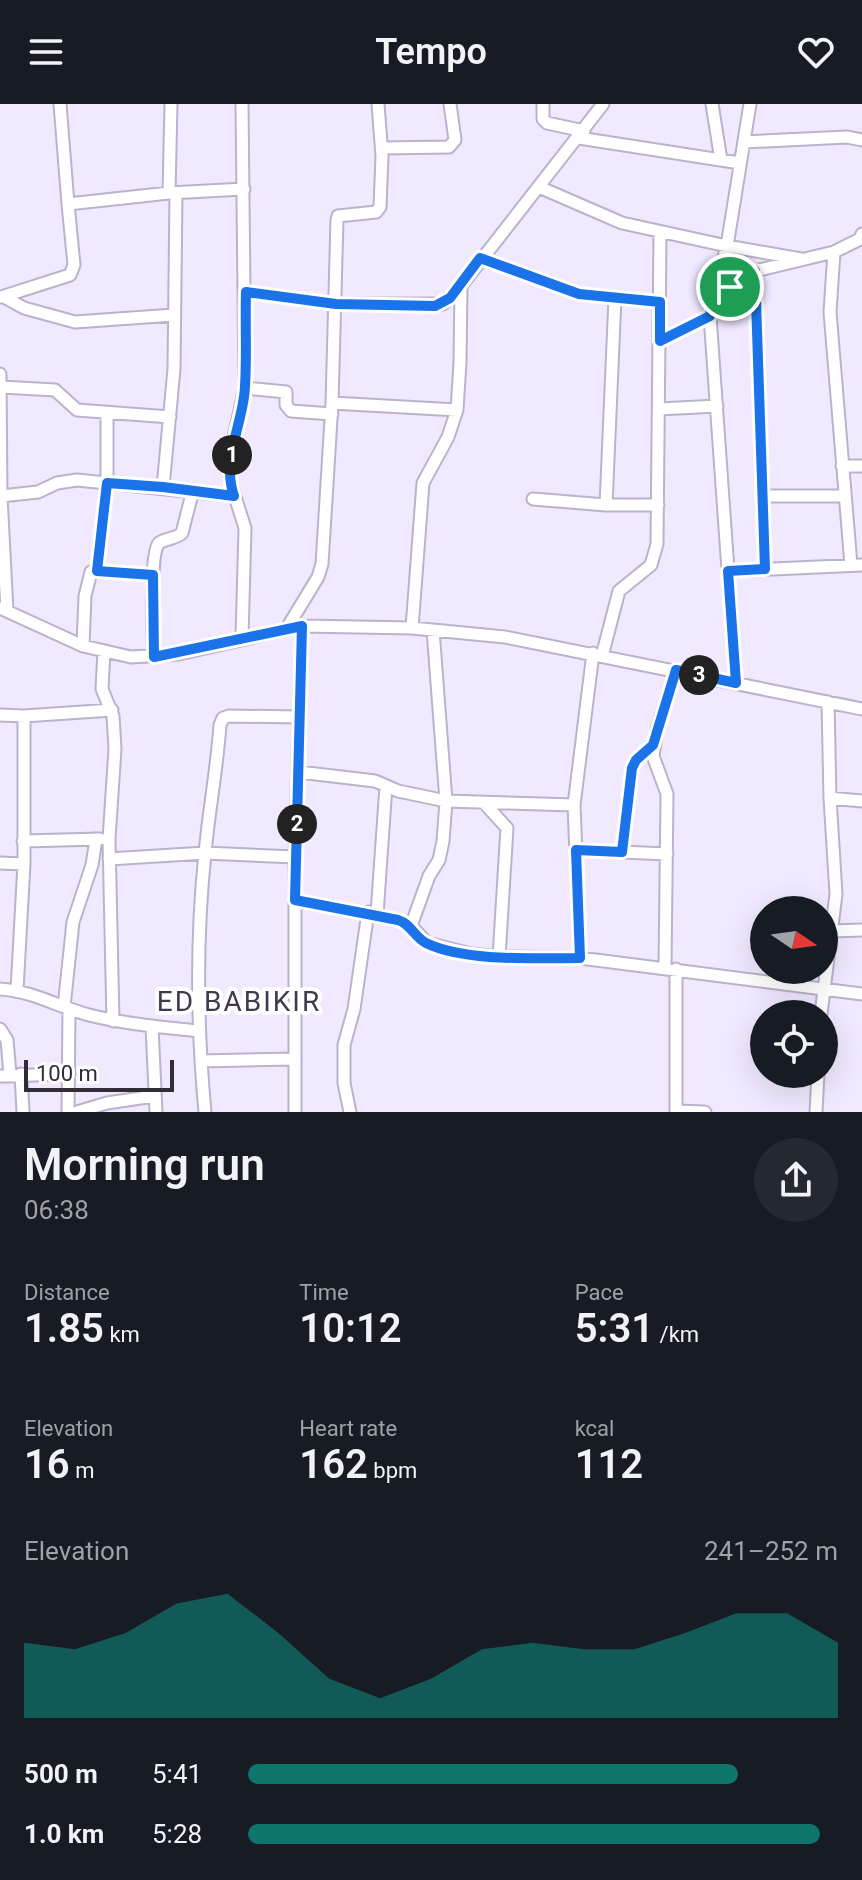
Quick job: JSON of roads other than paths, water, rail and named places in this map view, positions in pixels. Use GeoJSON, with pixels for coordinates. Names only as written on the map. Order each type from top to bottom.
{"type":"FeatureCollection","features":[{"type":"Feature","properties":{"kind":"street"},"geometry":{"type":"LineString","coordinates":[[2,297],[70,275],[74,265],[60,104]]}},
{"type":"Feature","properties":{"kind":"street"},"geometry":{"type":"LineString","coordinates":[[163,487],[174,369],[171,104]]}},
{"type":"Feature","properties":{"kind":"street"},"geometry":{"type":"LineString","coordinates":[[242,104],[245,388],[232,446],[230,481],[245,528],[242,637]]}},
{"type":"Feature","properties":{"kind":"street"},"geometry":{"type":"LineString","coordinates":[[287,628],[318,577],[322,564],[332,409],[337,220],[338,216],[376,212],[380,207],[382,148],[378,104]]}},
{"type":"Feature","properties":{"kind":"street"},"geometry":{"type":"LineString","coordinates":[[382,148],[453,145],[450,104]]}},
{"type":"Feature","properties":{"kind":"street"},"geometry":{"type":"LineString","coordinates":[[543,104],[543,119],[547,123],[582,134],[740,163]]}},
{"type":"Feature","properties":{"kind":"street"},"geometry":{"type":"LineString","coordinates":[[246,292],[336,304],[435,306],[450,298],[461,286],[603,104]]}},
{"type":"Feature","properties":{"kind":"street"},"geometry":{"type":"LineString","coordinates":[[712,104],[721,160]]}},
{"type":"Feature","properties":{"kind":"street"},"geometry":{"type":"LineString","coordinates":[[736,683],[710,316],[727,246],[750,104]]}},
{"type":"Feature","properties":{"kind":"street"},"geometry":{"type":"LineString","coordinates":[[744,142],[847,137],[862,140]]}},
{"type":"Feature","properties":{"kind":"street"},"geometry":{"type":"LineString","coordinates":[[539,187],[613,220],[801,259]]}},
{"type":"Feature","properties":{"kind":"street"},"geometry":{"type":"LineString","coordinates":[[68,204],[244,189]]}},
{"type":"Feature","properties":{"kind":"street"},"geometry":{"type":"LineString","coordinates":[[580,958],[574,805],[597,654],[619,591],[642,575],[655,554],[660,232]]}},
{"type":"Feature","properties":{"kind":"street"},"geometry":{"type":"LineString","coordinates":[[714,291],[739,283],[755,271],[834,252],[861,239]]}},
{"type":"Feature","properties":{"kind":"street"},"geometry":{"type":"LineString","coordinates":[[728,571],[856,565],[844,496],[830,312],[834,252]]}},
{"type":"Feature","properties":{"kind":"street"},"geometry":{"type":"LineString","coordinates":[[480,258],[579,294],[660,302]]}},
{"type":"Feature","properties":{"kind":"street"},"geometry":{"type":"LineString","coordinates":[[755,271],[765,569]]}},
{"type":"Feature","properties":{"kind":"street"},"geometry":{"type":"LineString","coordinates":[[412,628],[423,483],[448,437],[457,410],[461,286]]}},
{"type":"Feature","properties":{"kind":"street"},"geometry":{"type":"LineString","coordinates":[[2,297],[24,308],[75,322],[174,315]]}},
{"type":"Feature","properties":{"kind":"street"},"geometry":{"type":"LineString","coordinates":[[606,505],[615,298]]}},
{"type":"Feature","properties":{"kind":"street"},"geometry":{"type":"LineString","coordinates":[[660,341],[710,316]]}},
{"type":"Feature","properties":{"kind":"street"},"geometry":{"type":"LineString","coordinates":[[170,417],[76,410],[55,390],[1,381],[4,610],[83,646],[131,657],[179,654],[242,637],[302,626],[412,628],[505,637],[862,709]]}},
{"type":"Feature","properties":{"kind":"street"},"geometry":{"type":"LineString","coordinates":[[245,388],[286,392],[287,408],[291,411],[457,410]]}},
{"type":"Feature","properties":{"kind":"street"},"geometry":{"type":"LineString","coordinates":[[659,409],[717,406]]}},
{"type":"Feature","properties":{"kind":"street"},"geometry":{"type":"LineString","coordinates":[[97,571],[107,483],[107,413]]}},
{"type":"Feature","properties":{"kind":"street"},"geometry":{"type":"LineString","coordinates":[[842,466],[862,466]]}},
{"type":"Feature","properties":{"kind":"street"},"geometry":{"type":"LineString","coordinates":[[1,496],[43,491],[60,482],[77,480],[234,496]]}},
{"type":"Feature","properties":{"kind":"street"},"geometry":{"type":"LineString","coordinates":[[154,657],[153,575],[159,544],[182,533],[193,490]]}},
{"type":"Feature","properties":{"kind":"street"},"geometry":{"type":"LineString","coordinates":[[764,496],[844,496]]}},
{"type":"Feature","properties":{"kind":"street"},"geometry":{"type":"LineString","coordinates":[[533,499],[606,505],[658,505]]}},
{"type":"Feature","properties":{"kind":"street"},"geometry":{"type":"LineString","coordinates":[[83,646],[87,580],[91,572],[153,575]]}},
{"type":"Feature","properties":{"kind":"street"},"geometry":{"type":"LineString","coordinates":[[295,1112],[295,857],[302,626]]}},
{"type":"Feature","properties":{"kind":"street"},"geometry":{"type":"LineString","coordinates":[[411,926],[429,876],[442,852],[446,801],[433,630]]}},
{"type":"Feature","properties":{"kind":"street"},"geometry":{"type":"LineString","coordinates":[[104,651],[103,698],[112,710],[115,749],[109,839],[113,1021]]}},
{"type":"Feature","properties":{"kind":"street"},"geometry":{"type":"LineString","coordinates":[[676,670],[653,745],[653,759],[667,794],[676,1111],[705,1112]]}},
{"type":"Feature","properties":{"kind":"street"},"geometry":{"type":"LineString","coordinates":[[828,702],[834,896]]}},
{"type":"Feature","properties":{"kind":"street"},"geometry":{"type":"LineString","coordinates":[[0,715],[112,710]]}},
{"type":"Feature","properties":{"kind":"street"},"geometry":{"type":"LineString","coordinates":[[17,990],[24,864],[24,716]]}},
{"type":"Feature","properties":{"kind":"street"},"geometry":{"type":"LineString","coordinates":[[205,1112],[199,1031],[205,853],[220,725],[223,718],[229,716],[299,717]]}},
{"type":"Feature","properties":{"kind":"street"},"geometry":{"type":"LineString","coordinates":[[622,852],[632,768],[636,760],[653,745]]}},
{"type":"Feature","properties":{"kind":"street"},"geometry":{"type":"LineString","coordinates":[[299,772],[375,781],[398,791],[446,801],[574,805]]}},
{"type":"Feature","properties":{"kind":"street"},"geometry":{"type":"LineString","coordinates":[[350,1112],[344,1083],[344,1045],[372,913],[386,786]]}},
{"type":"Feature","properties":{"kind":"street"},"geometry":{"type":"LineString","coordinates":[[830,798],[862,801]]}},
{"type":"Feature","properties":{"kind":"street"},"geometry":{"type":"LineString","coordinates":[[485,804],[507,828],[499,957]]}},
{"type":"Feature","properties":{"kind":"street"},"geometry":{"type":"LineString","coordinates":[[68,1112],[66,1008],[73,922],[94,859],[96,839]]}},
{"type":"Feature","properties":{"kind":"street"},"geometry":{"type":"LineString","coordinates":[[23,841],[109,839]]}},
{"type":"Feature","properties":{"kind":"street"},"geometry":{"type":"LineString","coordinates":[[576,850],[667,854]]}},
{"type":"Feature","properties":{"kind":"street"},"geometry":{"type":"LineString","coordinates":[[109,859],[205,853],[295,857]]}},
{"type":"Feature","properties":{"kind":"street"},"geometry":{"type":"LineString","coordinates":[[0,863],[24,864]]}},
{"type":"Feature","properties":{"kind":"street"},"geometry":{"type":"LineString","coordinates":[[295,900],[405,922],[427,943],[443,948],[499,957],[580,958],[862,994]]}},
{"type":"Feature","properties":{"kind":"street"},"geometry":{"type":"LineString","coordinates":[[838,931],[862,930]]}},
{"type":"Feature","properties":{"kind":"street"},"geometry":{"type":"LineString","coordinates":[[822,1000],[823,984]]}},
{"type":"Feature","properties":{"kind":"street"},"geometry":{"type":"LineString","coordinates":[[0,989],[17,990],[113,1021],[199,1031]]}},
{"type":"Feature","properties":{"kind":"street"},"geometry":{"type":"LineString","coordinates":[[152,1026],[156,1112]]}},
{"type":"Feature","properties":{"kind":"street"},"geometry":{"type":"LineString","coordinates":[[0,1029],[7,1040],[10,1075],[23,1112]]}},
{"type":"Feature","properties":{"kind":"street"},"geometry":{"type":"LineString","coordinates":[[201,1061],[295,1059]]}},
{"type":"Feature","properties":{"kind":"street"},"geometry":{"type":"LineString","coordinates":[[10,1075],[69,1074]]}},
{"type":"Feature","properties":{"kind":"street"},"geometry":{"type":"LineString","coordinates":[[816,1112],[817,1088]]}},
{"type":"Feature","properties":{"kind":"street"},"geometry":{"type":"LineString","coordinates":[[77,1112],[154,1096]]}},
{"type":"Feature","properties":{"kind":"district","name":"ED BABIKIR"},"geometry":{"type":"Point","coordinates":[239,1001]}}]}
